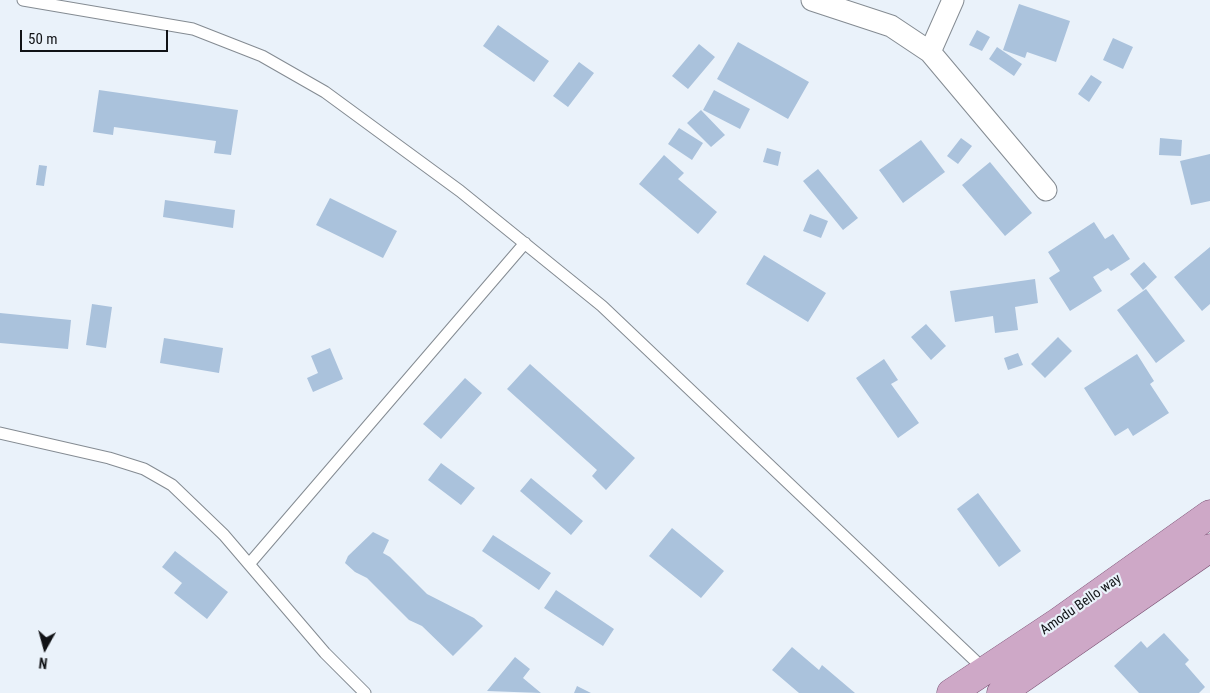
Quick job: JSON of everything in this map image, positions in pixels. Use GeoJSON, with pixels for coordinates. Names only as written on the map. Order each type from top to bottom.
{"type":"FeatureCollection","features":[{"type":"Feature","properties":{"kind":"main road","name":"Amodu Bello way"},"geometry":{"type":"LineString","coordinates":[[995,683],[1058,622],[1210,514]]}},
{"type":"Feature","properties":{"kind":"main road","name":"Amodu Bello way"},"geometry":{"type":"LineString","coordinates":[[951,693],[995,683],[1210,548]]}},
{"type":"Feature","properties":{"kind":"street"},"geometry":{"type":"LineString","coordinates":[[812,0],[891,26],[930,52],[1046,190]]}},
{"type":"Feature","properties":{"kind":"street"},"geometry":{"type":"LineString","coordinates":[[930,52],[952,0]]}},
{"type":"Feature","properties":{"kind":"lane"},"geometry":{"type":"LineString","coordinates":[[23,0],[193,29],[262,56],[324,92],[460,191],[602,306],[995,683]]}},
{"type":"Feature","properties":{"kind":"lane"},"geometry":{"type":"LineString","coordinates":[[250,563],[525,243]]}},
{"type":"Feature","properties":{"kind":"lane"},"geometry":{"type":"LineString","coordinates":[[0,433],[109,458],[144,469],[172,485],[250,563],[325,653],[364,693]]}},
{"type":"Feature","properties":{"kind":"building"},"geometry":{"type":"Polygon","coordinates":[[[1019,4],[1070,21],[1056,62],[1027,52],[1025,58],[1003,50],[1019,4]]]}},
{"type":"Feature","properties":{"kind":"building"},"geometry":{"type":"Polygon","coordinates":[[[498,25],[549,61],[534,82],[483,46],[498,25]]]}},
{"type":"Feature","properties":{"kind":"building"},"geometry":{"type":"Polygon","coordinates":[[[977,30],[990,37],[982,51],[969,45],[977,30]]]}},
{"type":"Feature","properties":{"kind":"building"},"geometry":{"type":"Polygon","coordinates":[[[1113,38],[1133,47],[1123,69],[1103,60],[1113,38]]]}},
{"type":"Feature","properties":{"kind":"building"},"geometry":{"type":"Polygon","coordinates":[[[738,42],[809,82],[788,119],[717,79],[738,42]]]}},
{"type":"Feature","properties":{"kind":"building"},"geometry":{"type":"Polygon","coordinates":[[[699,44],[715,57],[688,89],[672,76],[699,44]]]}},
{"type":"Feature","properties":{"kind":"building"},"geometry":{"type":"Polygon","coordinates":[[[997,47],[1022,64],[1014,76],[989,59],[997,47]]]}},
{"type":"Feature","properties":{"kind":"building"},"geometry":{"type":"Polygon","coordinates":[[[579,62],[594,73],[568,107],[553,96],[579,62]]]}},
{"type":"Feature","properties":{"kind":"building"},"geometry":{"type":"Polygon","coordinates":[[[1091,75],[1102,82],[1089,102],[1078,94],[1091,75]]]}},
{"type":"Feature","properties":{"kind":"building"},"geometry":{"type":"Polygon","coordinates":[[[99,90],[238,110],[231,155],[214,153],[216,141],[114,127],[113,135],[93,132],[99,90]]]}},
{"type":"Feature","properties":{"kind":"building"},"geometry":{"type":"Polygon","coordinates":[[[714,90],[750,109],[740,129],[703,110],[714,90]]]}},
{"type":"Feature","properties":{"kind":"building"},"geometry":{"type":"Polygon","coordinates":[[[701,110],[725,135],[711,147],[687,123],[701,110]]]}},
{"type":"Feature","properties":{"kind":"building"},"geometry":{"type":"Polygon","coordinates":[[[679,128],[703,143],[692,160],[668,144],[679,128]]]}},
{"type":"Feature","properties":{"kind":"building"},"geometry":{"type":"Polygon","coordinates":[[[961,138],[972,146],[958,164],[947,156],[961,138]]]}},
{"type":"Feature","properties":{"kind":"building"},"geometry":{"type":"Polygon","coordinates":[[[1160,138],[1182,140],[1181,156],[1159,155],[1160,138]]]}},
{"type":"Feature","properties":{"kind":"building"},"geometry":{"type":"Polygon","coordinates":[[[921,140],[945,172],[903,203],[879,170],[921,140]]]}},
{"type":"Feature","properties":{"kind":"building"},"geometry":{"type":"Polygon","coordinates":[[[767,148],[781,152],[778,166],[763,162],[767,148]]]}},
{"type":"Feature","properties":{"kind":"building"},"geometry":{"type":"Polygon","coordinates":[[[1210,154],[1210,201],[1191,205],[1180,161],[1210,154]]]}},
{"type":"Feature","properties":{"kind":"building"},"geometry":{"type":"Polygon","coordinates":[[[664,155],[684,173],[678,179],[717,212],[698,234],[639,184],[664,155]]]}},
{"type":"Feature","properties":{"kind":"building"},"geometry":{"type":"Polygon","coordinates":[[[990,162],[1032,213],[1005,236],[962,185],[990,162]]]}},
{"type":"Feature","properties":{"kind":"building"},"geometry":{"type":"Polygon","coordinates":[[[39,165],[47,166],[44,186],[36,185],[39,165]]]}},
{"type":"Feature","properties":{"kind":"building"},"geometry":{"type":"Polygon","coordinates":[[[818,169],[858,218],[843,230],[803,181],[818,169]]]}},
{"type":"Feature","properties":{"kind":"building"},"geometry":{"type":"Polygon","coordinates":[[[330,198],[397,231],[383,258],[316,225],[330,198]]]}},
{"type":"Feature","properties":{"kind":"building"},"geometry":{"type":"Polygon","coordinates":[[[165,200],[235,210],[233,228],[163,217],[165,200]]]}},
{"type":"Feature","properties":{"kind":"building"},"geometry":{"type":"Polygon","coordinates":[[[810,214],[828,221],[821,238],[803,231],[810,214]]]}},
{"type":"Feature","properties":{"kind":"building"},"geometry":{"type":"Polygon","coordinates":[[[1094,222],[1105,239],[1113,234],[1130,259],[1111,271],[1108,268],[1093,277],[1102,291],[1070,311],[1049,278],[1060,271],[1048,252],[1094,222]]]}},
{"type":"Feature","properties":{"kind":"building"},"geometry":{"type":"Polygon","coordinates":[[[1210,247],[1210,304],[1202,311],[1174,277],[1210,247]]]}},
{"type":"Feature","properties":{"kind":"building"},"geometry":{"type":"Polygon","coordinates":[[[764,255],[826,293],[808,322],[746,284],[764,255]]]}},
{"type":"Feature","properties":{"kind":"building"},"geometry":{"type":"Polygon","coordinates":[[[1144,262],[1157,277],[1143,290],[1130,274],[1144,262]]]}},
{"type":"Feature","properties":{"kind":"building"},"geometry":{"type":"Polygon","coordinates":[[[1035,279],[1038,303],[1015,307],[1018,330],[995,333],[993,316],[955,322],[950,291],[1035,279]]]}},
{"type":"Feature","properties":{"kind":"building"},"geometry":{"type":"Polygon","coordinates":[[[1146,289],[1185,341],[1156,363],[1117,310],[1146,289]]]}},
{"type":"Feature","properties":{"kind":"building"},"geometry":{"type":"Polygon","coordinates":[[[92,304],[112,307],[106,348],[86,345],[92,304]]]}},
{"type":"Feature","properties":{"kind":"building"},"geometry":{"type":"Polygon","coordinates":[[[0,313],[71,320],[68,349],[0,343],[0,313]]]}},
{"type":"Feature","properties":{"kind":"building"},"geometry":{"type":"Polygon","coordinates":[[[926,324],[946,346],[931,360],[911,337],[926,324]]]}},
{"type":"Feature","properties":{"kind":"building"},"geometry":{"type":"Polygon","coordinates":[[[1058,337],[1072,351],[1045,378],[1031,364],[1058,337]]]}},
{"type":"Feature","properties":{"kind":"building"},"geometry":{"type":"Polygon","coordinates":[[[164,338],[223,348],[219,373],[160,363],[164,338]]]}},
{"type":"Feature","properties":{"kind":"building"},"geometry":{"type":"Polygon","coordinates":[[[330,348],[343,379],[313,392],[307,378],[318,373],[311,356],[330,348]]]}},
{"type":"Feature","properties":{"kind":"building"},"geometry":{"type":"Polygon","coordinates":[[[1018,353],[1023,365],[1008,370],[1004,358],[1018,353]]]}},
{"type":"Feature","properties":{"kind":"building"},"geometry":{"type":"Polygon","coordinates":[[[1137,354],[1154,381],[1150,384],[1169,413],[1133,436],[1128,428],[1115,436],[1084,388],[1137,354]]]}},
{"type":"Feature","properties":{"kind":"building"},"geometry":{"type":"Polygon","coordinates":[[[884,359],[898,380],[891,384],[919,423],[898,438],[856,378],[884,359]]]}},
{"type":"Feature","properties":{"kind":"building"},"geometry":{"type":"Polygon","coordinates":[[[530,364],[635,458],[606,490],[592,476],[597,470],[507,389],[530,364]]]}},
{"type":"Feature","properties":{"kind":"building"},"geometry":{"type":"Polygon","coordinates":[[[465,378],[482,393],[441,439],[423,424],[465,378]]]}},
{"type":"Feature","properties":{"kind":"building"},"geometry":{"type":"Polygon","coordinates":[[[441,463],[475,488],[461,505],[428,480],[441,463]]]}},
{"type":"Feature","properties":{"kind":"building"},"geometry":{"type":"Polygon","coordinates":[[[531,478],[583,521],[571,535],[520,491],[531,478]]]}},
{"type":"Feature","properties":{"kind":"building"},"geometry":{"type":"Polygon","coordinates":[[[978,493],[1021,551],[999,567],[957,509],[978,493]]]}},
{"type":"Feature","properties":{"kind":"building"},"geometry":{"type":"Polygon","coordinates":[[[672,528],[724,571],[701,598],[649,556],[672,528]]]}},
{"type":"Feature","properties":{"kind":"building"},"geometry":{"type":"Polygon","coordinates":[[[373,532],[389,540],[383,553],[390,557],[427,594],[474,618],[483,626],[453,656],[422,626],[409,620],[367,578],[355,572],[345,563],[348,556],[373,532]]]}},
{"type":"Feature","properties":{"kind":"building"},"geometry":{"type":"Polygon","coordinates":[[[493,535],[551,573],[539,590],[482,551],[493,535]]]}},
{"type":"Feature","properties":{"kind":"building"},"geometry":{"type":"Polygon","coordinates":[[[175,551],[228,592],[207,619],[174,593],[182,583],[162,567],[175,551]]]}},
{"type":"Feature","properties":{"kind":"building"},"geometry":{"type":"Polygon","coordinates":[[[556,590],[614,629],[603,646],[544,608],[556,590]]]}},
{"type":"Feature","properties":{"kind":"building"},"geometry":{"type":"Polygon","coordinates":[[[1164,633],[1189,660],[1185,664],[1205,687],[1199,693],[1139,693],[1114,666],[1141,641],[1147,648],[1164,633]]]}},
{"type":"Feature","properties":{"kind":"building"},"geometry":{"type":"Polygon","coordinates":[[[792,647],[819,670],[822,665],[855,693],[799,693],[772,670],[792,647]]]}},
{"type":"Feature","properties":{"kind":"building"},"geometry":{"type":"Polygon","coordinates":[[[515,657],[530,669],[523,678],[541,693],[487,691],[515,657]]]}},
{"type":"Feature","properties":{"kind":"building"},"geometry":{"type":"Polygon","coordinates":[[[577,686],[591,693],[574,693],[577,686]]]}}]}
